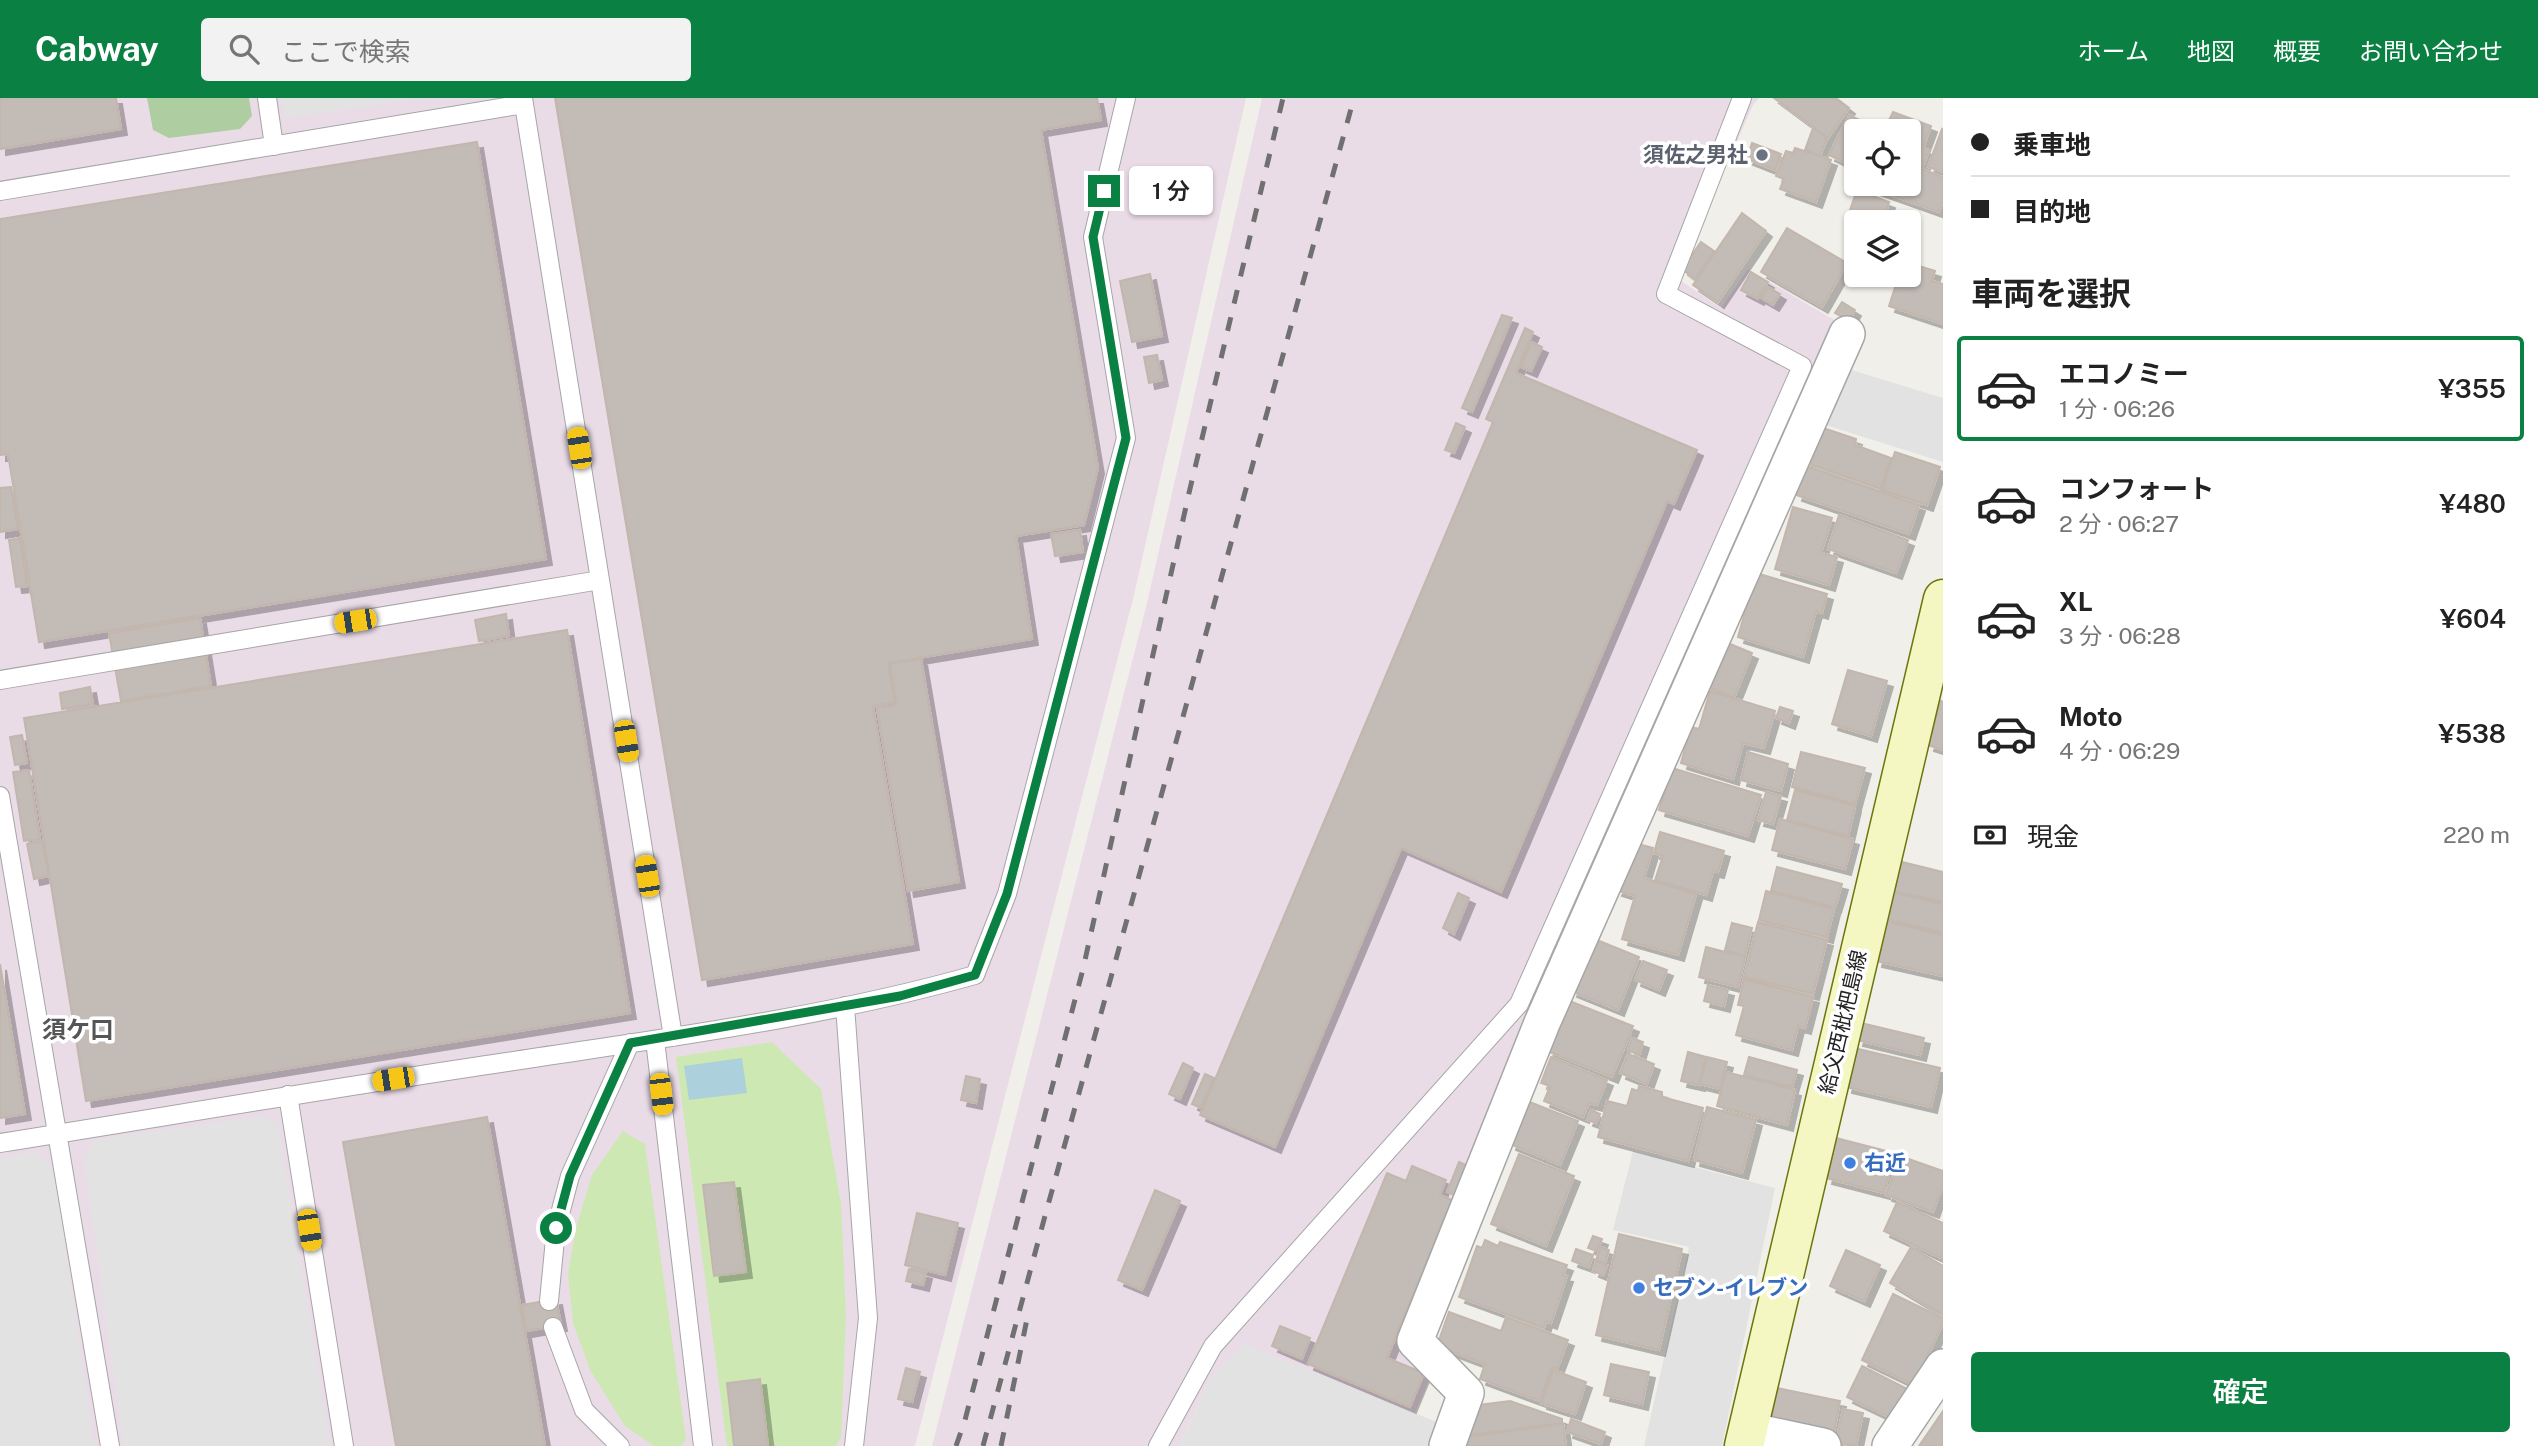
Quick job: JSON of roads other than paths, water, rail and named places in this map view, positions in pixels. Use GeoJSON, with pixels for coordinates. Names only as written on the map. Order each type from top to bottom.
{"type":"FeatureCollection","features":[{"type":"Feature","properties":{"kind":"main road","name":"給父西枇杷島線"},"geometry":{"type":"LineString","coordinates":[[1746,1438],[1943,599]]}},
{"type":"Feature","properties":{"kind":"street"},"geometry":{"type":"LineString","coordinates":[[1447,1446],[1466,1393],[1415,1341],[1542,1023],[1847,334]]}},
{"type":"Feature","properties":{"kind":"street"},"geometry":{"type":"LineString","coordinates":[[1890,1446],[1943,1367]]}},
{"type":"Feature","properties":{"kind":"street"},"geometry":{"type":"LineString","coordinates":[[1746,1438],[1823,1446]]}},
{"type":"Feature","properties":{"kind":"lane"},"geometry":{"type":"LineString","coordinates":[[267,98],[274,146]]}},
{"type":"Feature","properties":{"kind":"lane"},"geometry":{"type":"LineString","coordinates":[[0,1143],[288,1095],[664,1038],[900,996],[975,975],[1007,894],[1126,438],[1093,237],[1126,98]]}},
{"type":"Feature","properties":{"kind":"lane"},"geometry":{"type":"LineString","coordinates":[[1158,1446],[1213,1346],[1519,1004],[1802,366],[1666,294],[1742,98]]}},
{"type":"Feature","properties":{"kind":"lane"},"geometry":{"type":"LineString","coordinates":[[0,191],[274,146],[523,101],[600,580],[664,1038],[703,1446]]}},
{"type":"Feature","properties":{"kind":"lane"},"geometry":{"type":"LineString","coordinates":[[0,680],[600,580]]}},
{"type":"Feature","properties":{"kind":"lane"},"geometry":{"type":"LineString","coordinates":[[0,796],[110,1446]]}},
{"type":"Feature","properties":{"kind":"lane"},"geometry":{"type":"LineString","coordinates":[[845,1006],[868,1318],[854,1446]]}},
{"type":"Feature","properties":{"kind":"lane"},"geometry":{"type":"LineString","coordinates":[[549,1301],[556,1228],[570,1176],[630,1043]]}},
{"type":"Feature","properties":{"kind":"lane"},"geometry":{"type":"LineString","coordinates":[[288,1095],[345,1446]]}},
{"type":"Feature","properties":{"kind":"lane"},"geometry":{"type":"LineString","coordinates":[[553,1327],[584,1410],[620,1446]]}},
{"type":"Feature","properties":{"kind":"water"},"geometry":{"type":"Polygon","coordinates":[[[742,1058],[747,1093],[689,1100],[684,1066],[742,1058]]]}},
{"type":"Feature","properties":{"kind":"railway"},"geometry":{"type":"LineString","coordinates":[[956,1446],[1083,969],[1189,493],[1283,98]]}},
{"type":"Feature","properties":{"kind":"railway"},"geometry":{"type":"LineString","coordinates":[[983,1446],[1354,98]]}},
{"type":"Feature","properties":{"kind":"railway"},"geometry":{"type":"LineString","coordinates":[[1001,1446],[1027,1319]]}},
{"type":"Feature","properties":{"kind":"place","name":"須佐之男社"},"geometry":{"type":"Point","coordinates":[1762,155]}},
{"type":"Feature","properties":{"kind":"place","name":"右近"},"geometry":{"type":"Point","coordinates":[1850,1163]}},
{"type":"Feature","properties":{"kind":"place","name":"セブン-イレブン"},"geometry":{"type":"Point","coordinates":[1639,1288]}},
{"type":"Feature","properties":{"kind":"district","name":"須ケ口"},"geometry":{"type":"Point","coordinates":[78,1030]}}]}
